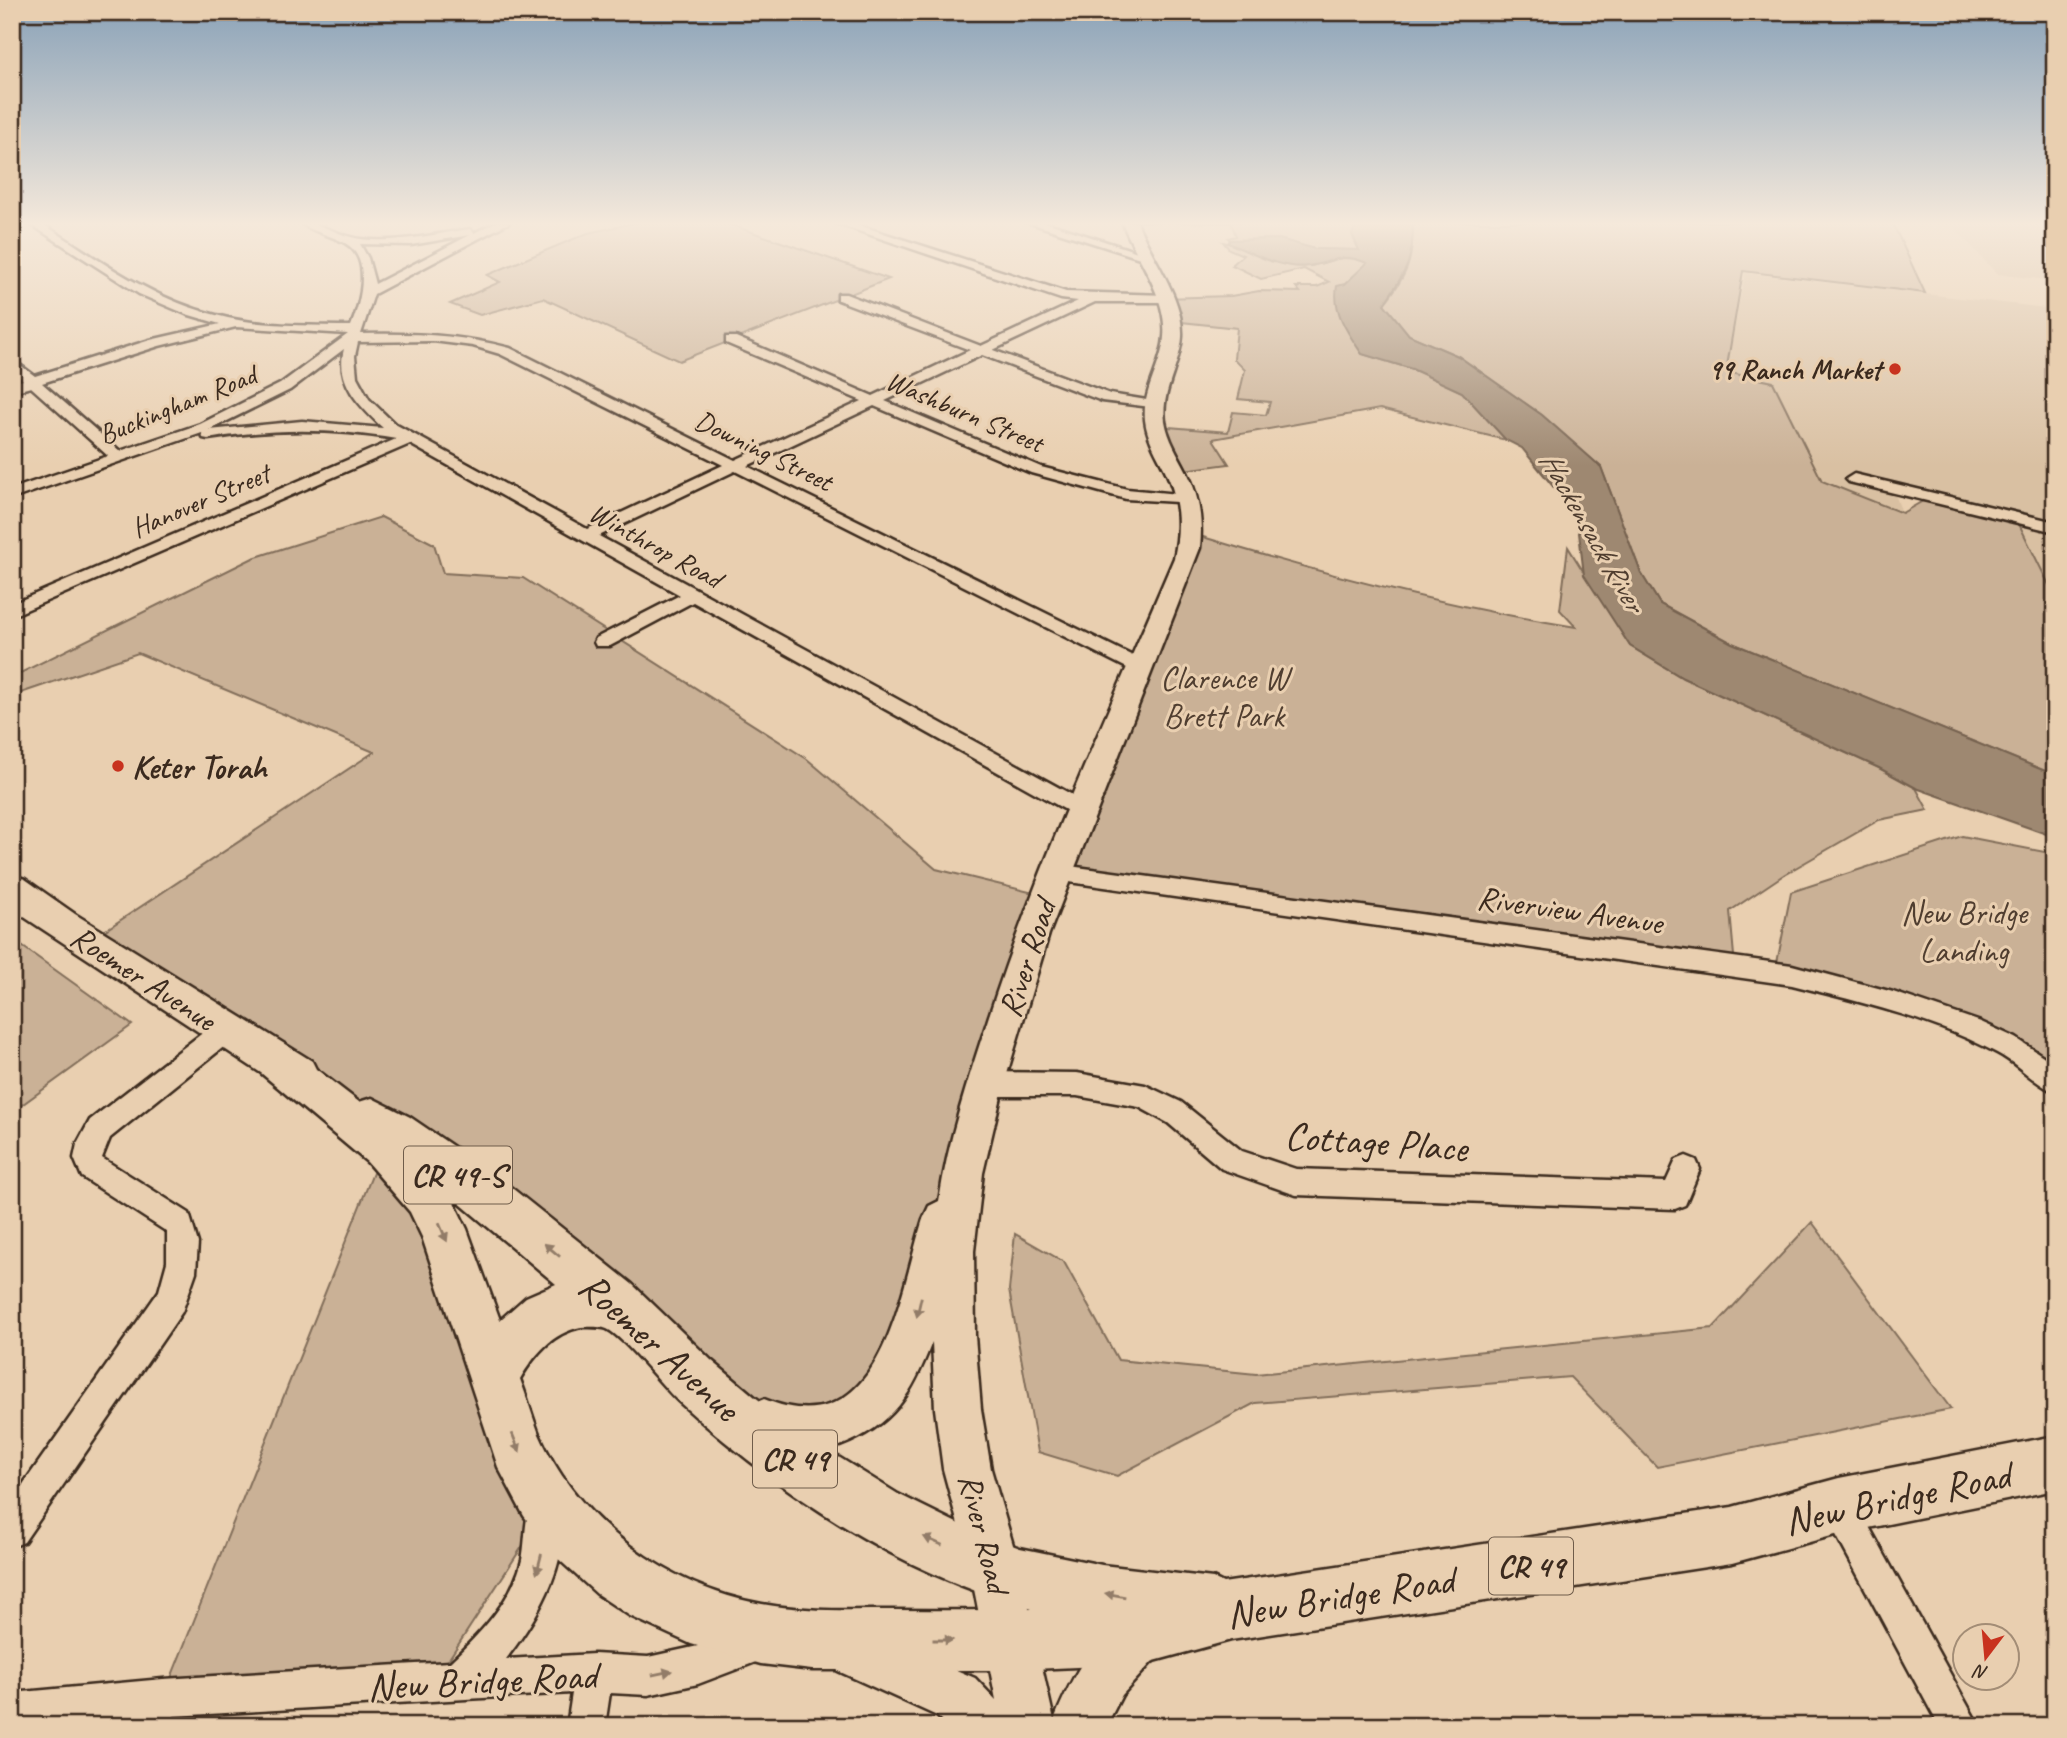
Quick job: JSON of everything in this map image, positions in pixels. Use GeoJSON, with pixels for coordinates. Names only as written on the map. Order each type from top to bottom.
{"type":"FeatureCollection","features":[{"type":"Feature","properties":{"kind":"main road","name":"River Road"},"geometry":{"type":"LineString","coordinates":[[1028,1726],[995,1569],[967,1469],[958,1409],[953,1336],[953,1251],[963,1173],[985,1084],[1055,873],[1186,558],[1191,519],[1188,500],[1159,437],[1154,405],[1173,337],[1171,317],[1165,303]]}},
{"type":"Feature","properties":{"kind":"main road","name":"Roemer Avenue"},"geometry":{"type":"LineString","coordinates":[[12,889],[277,1063],[382,1123],[479,1190],[624,1310],[701,1386],[763,1437],[833,1486],[910,1531],[995,1569],[1036,1581],[1101,1593],[1231,1610]]}},
{"type":"Feature","properties":{"kind":"main road","name":"Roemer Avenue"},"geometry":{"type":"LineString","coordinates":[[277,1063],[383,1148],[426,1197],[443,1229],[458,1268],[517,1448],[544,1496],[574,1535],[618,1573],[651,1595],[687,1613],[719,1624],[802,1638]]}},
{"type":"Feature","properties":{"kind":"main road"},"geometry":{"type":"LineString","coordinates":[[701,1386],[749,1416],[790,1434],[820,1431],[857,1417],[877,1402],[898,1371],[913,1333],[943,1221],[963,1173]]}},
{"type":"Feature","properties":{"kind":"main road"},"geometry":{"type":"LineString","coordinates":[[493,1379],[502,1357],[519,1335],[540,1317],[582,1301],[604,1302],[624,1310]]}},
{"type":"Feature","properties":{"kind":"main road","name":"New Bridge Road"},"geometry":{"type":"LineString","coordinates":[[802,1638],[1011,1640],[1143,1634],[1231,1610],[1732,1535],[1839,1506],[2055,1462]]}},
{"type":"Feature","properties":{"kind":"main road"},"geometry":{"type":"LineString","coordinates":[[1078,1726],[1102,1676],[1143,1634]]}},
{"type":"Feature","properties":{"kind":"main road"},"geometry":{"type":"LineString","coordinates":[[802,1638],[956,1697],[984,1726]]}},
{"type":"Feature","properties":{"kind":"street"},"geometry":{"type":"LineString","coordinates":[[172,303],[200,315],[240,324]]}},
{"type":"Feature","properties":{"kind":"street","name":"Winthrop Road"},"geometry":{"type":"LineString","coordinates":[[365,303],[352,334],[348,361],[359,398],[374,415],[407,438],[1081,809]]}},
{"type":"Feature","properties":{"kind":"street"},"geometry":{"type":"LineString","coordinates":[[858,303],[1107,398],[1154,405]]}},
{"type":"Feature","properties":{"kind":"street"},"geometry":{"type":"LineString","coordinates":[[586,536],[1082,303]]}},
{"type":"Feature","properties":{"kind":"street"},"geometry":{"type":"LineString","coordinates":[[12,388],[155,343],[240,324]]}},
{"type":"Feature","properties":{"kind":"street","name":"Downing Street"},"geometry":{"type":"LineString","coordinates":[[240,324],[352,334],[453,339],[505,351],[1140,667]]}},
{"type":"Feature","properties":{"kind":"street","name":"Buckingham Road"},"geometry":{"type":"LineString","coordinates":[[12,494],[205,427],[285,387],[352,334]]}},
{"type":"Feature","properties":{"kind":"street"},"geometry":{"type":"LineString","coordinates":[[348,361],[402,336]]}},
{"type":"Feature","properties":{"kind":"street","name":"Washburn Street"},"geometry":{"type":"LineString","coordinates":[[731,341],[1058,478],[1126,494],[1188,500]]}},
{"type":"Feature","properties":{"kind":"street"},"geometry":{"type":"LineString","coordinates":[[12,363],[118,457],[208,435],[288,424],[348,425],[407,438]]}},
{"type":"Feature","properties":{"kind":"street","name":"Hanover Street"},"geometry":{"type":"LineString","coordinates":[[12,611],[407,438]]}},
{"type":"Feature","properties":{"kind":"street"},"geometry":{"type":"LineString","coordinates":[[1854,479],[2055,527]]}},
{"type":"Feature","properties":{"kind":"street"},"geometry":{"type":"LineString","coordinates":[[603,642],[692,594]]}},
{"type":"Feature","properties":{"kind":"street","name":"Riverview Avenue"},"geometry":{"type":"LineString","coordinates":[[1055,873],[1791,975],[1846,988],[2002,1042],[2028,1056],[2055,1081]]}},
{"type":"Feature","properties":{"kind":"street"},"geometry":{"type":"LineString","coordinates":[[12,1530],[171,1301],[181,1273],[184,1251],[179,1223],[92,1168],[88,1158],[91,1144],[114,1116],[227,1029]]}},
{"type":"Feature","properties":{"kind":"street","name":"Cottage Place"},"geometry":{"type":"LineString","coordinates":[[985,1084],[1116,1088],[1140,1095],[1164,1105],[1216,1149],[1242,1165],[1296,1182],[1675,1196],[1686,1169]]}},
{"type":"Feature","properties":{"kind":"street"},"geometry":{"type":"LineString","coordinates":[[458,1680],[491,1651],[515,1620],[534,1583],[545,1538],[544,1496]]}},
{"type":"Feature","properties":{"kind":"street"},"geometry":{"type":"LineString","coordinates":[[1839,1506],[1959,1726]]}},
{"type":"Feature","properties":{"kind":"street","name":"New Bridge Road"},"geometry":{"type":"LineString","coordinates":[[12,1712],[157,1712],[458,1680],[594,1673],[648,1676],[802,1638]]}},
{"type":"Feature","properties":{"kind":"street"},"geometry":{"type":"LineString","coordinates":[[586,1726],[594,1673]]}},
{"type":"Feature","properties":{"kind":"shaded area"},"geometry":{"type":"Polygon","coordinates":[[[1739,303],[2004,303],[2055,309],[2055,597],[2016,517],[1893,489],[1902,513],[1822,481],[1773,382],[1726,373],[1739,303]]]}},
{"type":"Feature","properties":{"kind":"green space"},"geometry":{"type":"Polygon","coordinates":[[[452,303],[524,303],[480,315],[450,304],[452,303]]]}},
{"type":"Feature","properties":{"kind":"green space"},"geometry":{"type":"Polygon","coordinates":[[[554,303],[827,303],[679,361],[554,303]]]}},
{"type":"Feature","properties":{"kind":"green space"},"geometry":{"type":"Polygon","coordinates":[[[1165,303],[1350,303],[1362,354],[1412,369],[1462,392],[1506,440],[1380,409],[1213,439],[1229,464],[1176,471],[1156,426],[1228,432],[1233,412],[1266,415],[1270,402],[1238,399],[1245,370],[1234,359],[1237,328],[1172,321],[1165,303]]]}},
{"type":"Feature","properties":{"kind":"green space"},"geometry":{"type":"Polygon","coordinates":[[[1738,303],[1726,372],[1773,382],[1822,481],[1902,513],[1923,501],[2019,524],[2055,597],[2055,775],[1732,643],[1660,604],[1641,573],[1601,467],[1542,415],[1458,356],[1409,335],[1384,304],[1738,303]]]}},
{"type":"Feature","properties":{"kind":"green space"},"geometry":{"type":"Polygon","coordinates":[[[381,517],[434,544],[443,573],[523,578],[807,759],[936,869],[1046,896],[898,1372],[791,1434],[623,1309],[89,941],[374,752],[138,653],[12,696],[12,677],[253,558],[381,517]]]}},
{"type":"Feature","properties":{"kind":"green space","name":"Clarence W Brett Park"},"geometry":{"type":"Polygon","coordinates":[[[1203,537],[1388,589],[1481,610],[1576,627],[1560,610],[1568,547],[1630,646],[1683,678],[1879,768],[1916,788],[1928,810],[1879,820],[1785,874],[1730,911],[1735,967],[1055,872],[1186,558],[1197,558],[1203,537]]]}},
{"type":"Feature","properties":{"kind":"green space","name":"New Bridge Landing"},"geometry":{"type":"Polygon","coordinates":[[[1962,836],[2055,854],[2055,1081],[2002,1042],[1775,973],[1791,892],[1962,836]]]}},
{"type":"Feature","properties":{"kind":"green space"},"geometry":{"type":"Polygon","coordinates":[[[12,939],[132,1025],[12,1112],[12,939]]]}},
{"type":"Feature","properties":{"kind":"green space"},"geometry":{"type":"Polygon","coordinates":[[[383,1148],[550,1504],[443,1668],[163,1698],[383,1148]]]}},
{"type":"Feature","properties":{"kind":"green space"},"geometry":{"type":"Polygon","coordinates":[[[1812,1222],[1951,1409],[1657,1467],[1570,1377],[1255,1403],[1117,1476],[1038,1452],[1009,1290],[1015,1234],[1064,1262],[1118,1360],[1256,1374],[1713,1328],[1812,1222]]]}},
{"type":"Feature","properties":{"kind":"water","name":"Hackensack River"},"geometry":{"type":"Polygon","coordinates":[[[1385,303],[1409,335],[1458,356],[1542,415],[1601,467],[1641,573],[1660,604],[1732,643],[2055,775],[2055,837],[1916,788],[1879,768],[1683,678],[1630,646],[1584,575],[1577,516],[1522,448],[1506,440],[1462,392],[1412,369],[1362,354],[1343,323],[1337,305],[1385,303]]]}},
{"type":"Feature","properties":{"kind":"place","name":"99 Ranch Market"},"geometry":{"type":"Point","coordinates":[1895,369]}},
{"type":"Feature","properties":{"kind":"place","name":"Keter Torah"},"geometry":{"type":"Point","coordinates":[118,766]}}]}
